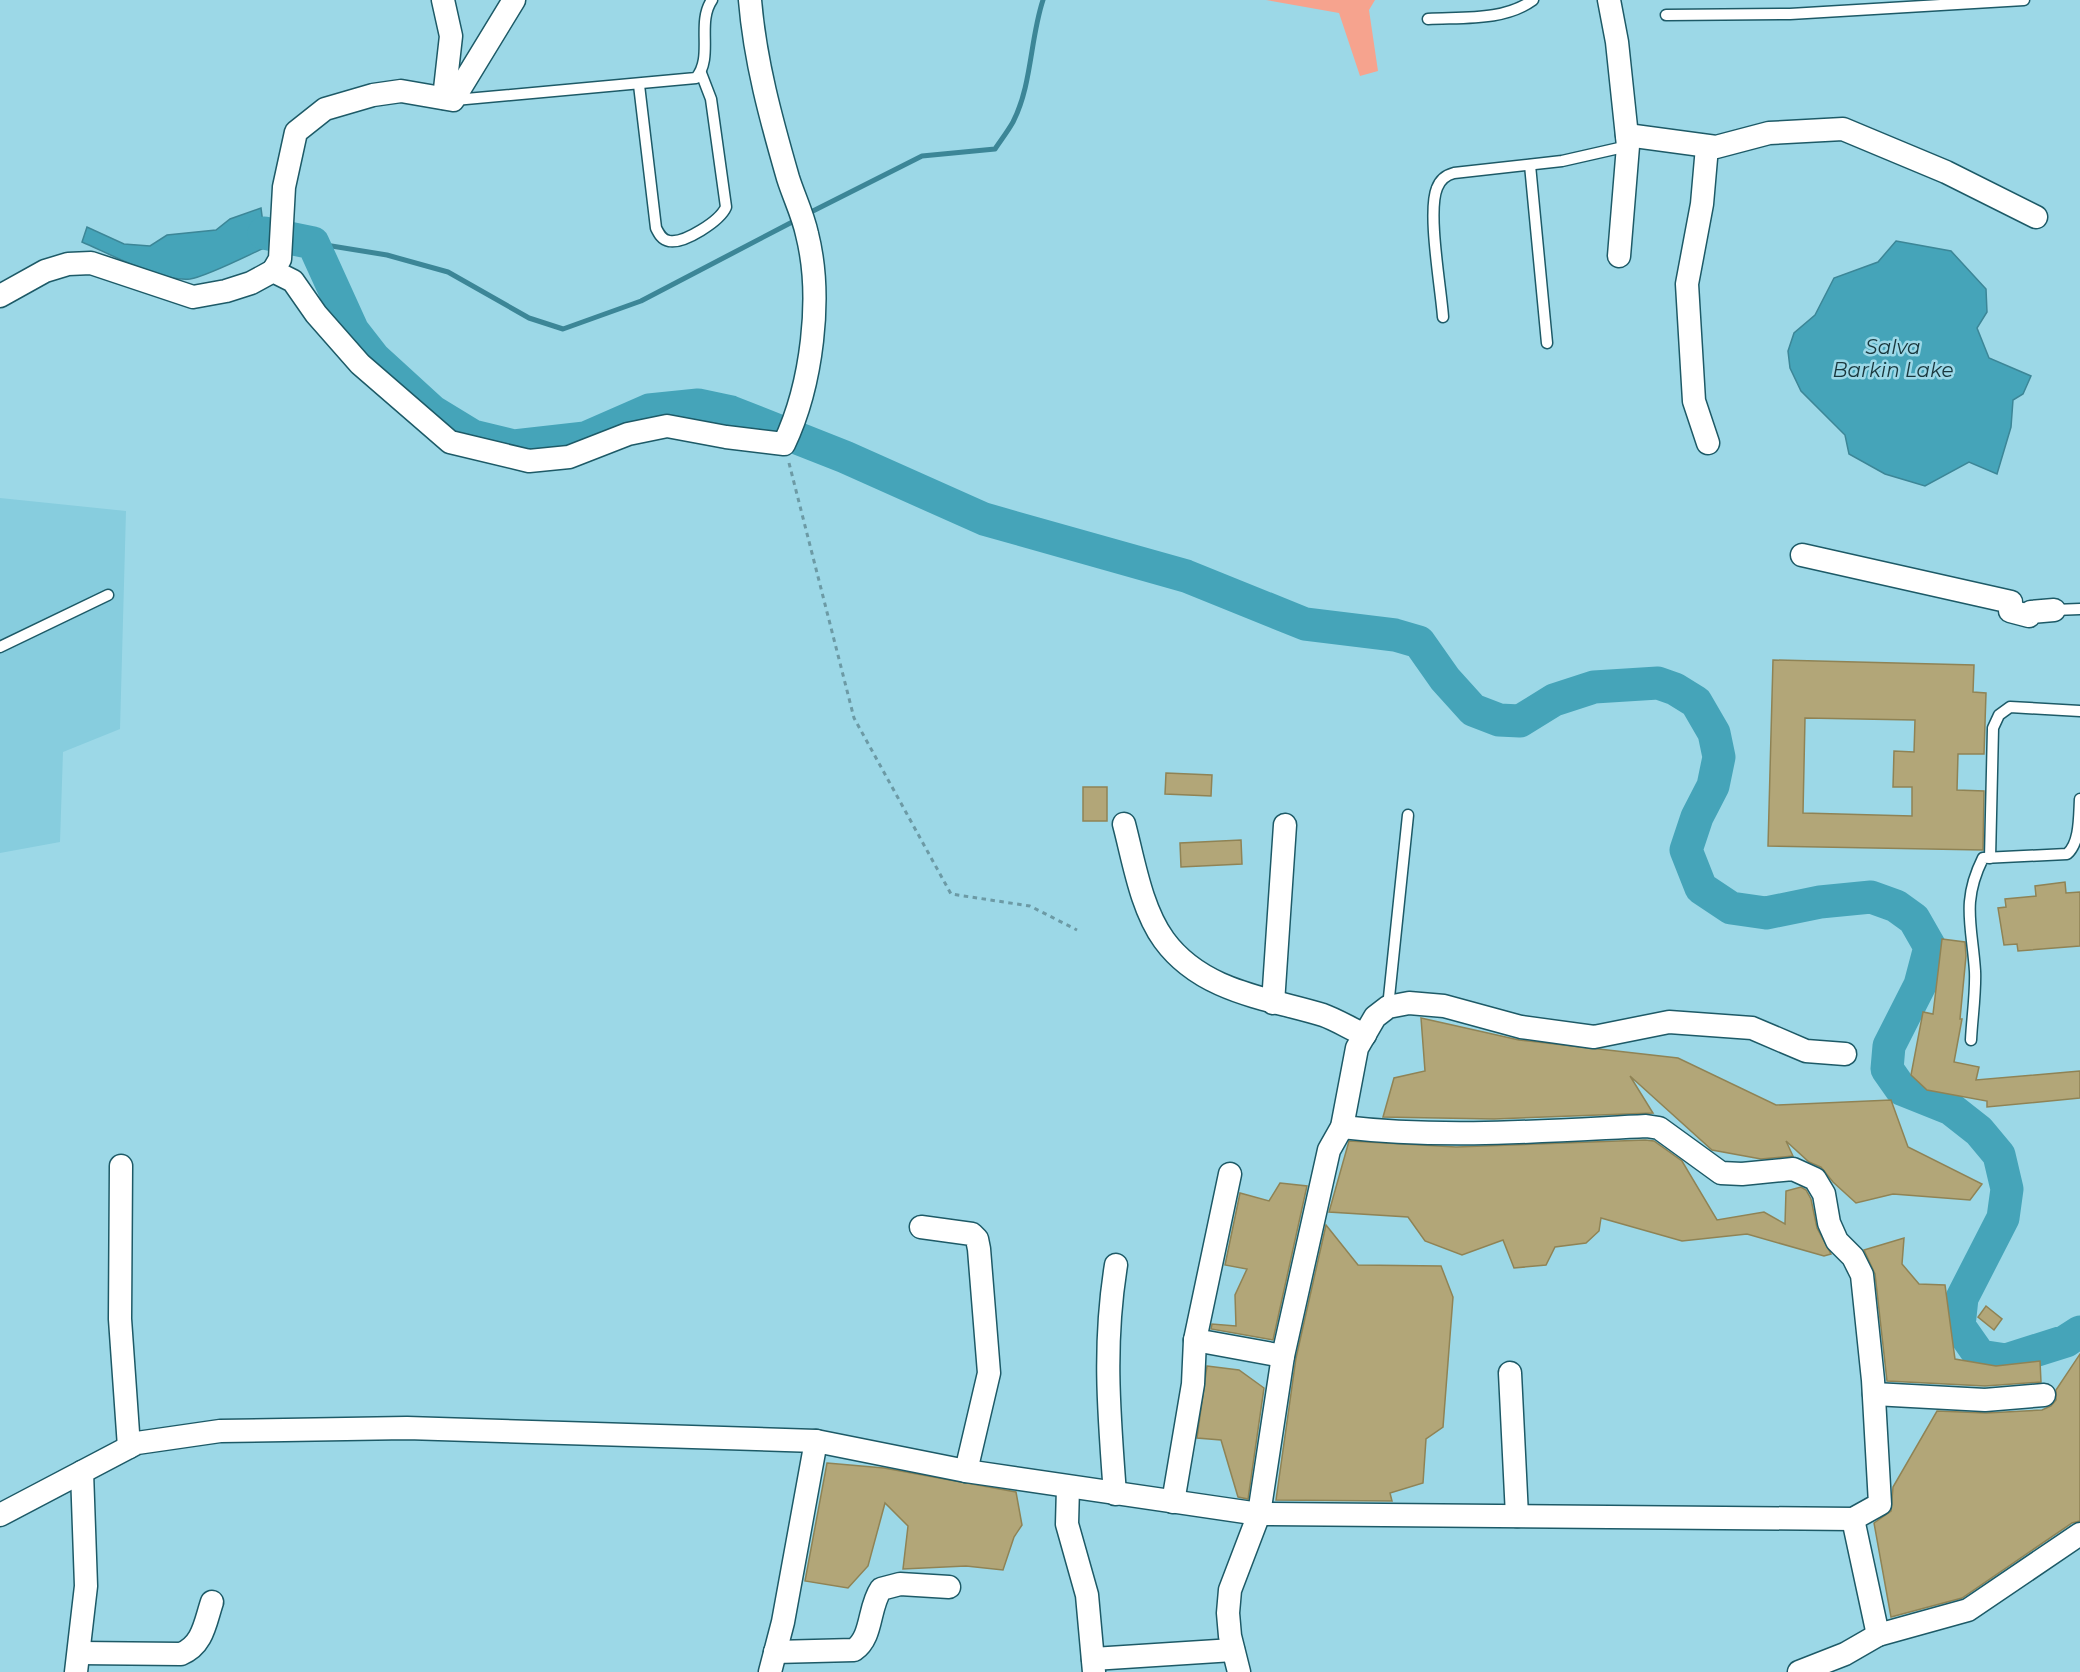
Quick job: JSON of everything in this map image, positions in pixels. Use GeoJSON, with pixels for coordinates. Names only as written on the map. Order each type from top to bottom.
{"type":"FeatureCollection","features":[{"type":"Feature","properties":{"kind":"street"},"geometry":{"type":"LineString","coordinates":[[443,0],[451,36],[448,99]]}},
{"type":"Feature","properties":{"kind":"street"},"geometry":{"type":"LineString","coordinates":[[448,99],[514,0]]}},
{"type":"Feature","properties":{"kind":"street"},"geometry":{"type":"LineString","coordinates":[[273,271],[293,281],[316,314],[360,364],[450,442],[529,461],[568,457],[628,434],[667,426],[726,437],[784,444],[796,420],[804,388],[815,296],[807,233],[769,114],[760,73],[750,0]]}},
{"type":"Feature","properties":{"kind":"street"},"geometry":{"type":"LineString","coordinates":[[1609,0],[1617,42],[1627,141],[1618,256]]}},
{"type":"Feature","properties":{"kind":"street"},"geometry":{"type":"LineString","coordinates":[[0,296],[45,272],[68,264],[92,263],[193,297],[226,291],[251,283],[273,271],[280,259],[284,187],[296,132],[326,110],[373,95],[401,90],[448,99]]}},
{"type":"Feature","properties":{"kind":"street"},"geometry":{"type":"LineString","coordinates":[[1627,141],[1707,147],[1769,133],[1843,129],[1946,172],[2036,217]]}},
{"type":"Feature","properties":{"kind":"street"},"geometry":{"type":"LineString","coordinates":[[1707,147],[1702,204],[1687,284],[1694,401],[1708,443]]}},
{"type":"Feature","properties":{"kind":"street"},"geometry":{"type":"LineString","coordinates":[[1802,555],[2011,602],[2010,611],[2030,616],[2031,612],[2054,610]]}},
{"type":"Feature","properties":{"kind":"street"},"geometry":{"type":"LineString","coordinates":[[1124,824],[1147,906],[1164,940],[1182,959],[1214,981],[1238,993],[1325,1016],[1365,1035]]}},
{"type":"Feature","properties":{"kind":"street"},"geometry":{"type":"LineString","coordinates":[[1273,1003],[1285,825]]}},
{"type":"Feature","properties":{"kind":"street"},"geometry":{"type":"LineString","coordinates":[[1239,1672],[1233,1650],[1228,1613],[1230,1590],[1259,1514],[1282,1356],[1329,1150],[1342,1127],[1357,1048],[1375,1017],[1388,1007],[1409,1003],[1444,1006],[1521,1028],[1594,1037],[1669,1022],[1752,1028],[1806,1051],[1845,1054]]}},
{"type":"Feature","properties":{"kind":"street"},"geometry":{"type":"LineString","coordinates":[[0,1515],[137,1443],[220,1431],[407,1428],[816,1441],[966,1471],[1259,1514],[1853,1519],[1880,1504],[1874,1394],[1862,1275],[1853,1257],[1837,1241],[1828,1223],[1824,1194],[1815,1179],[1807,1173],[1793,1169],[1742,1174],[1721,1173],[1659,1128],[1646,1126],[1452,1135],[1397,1134],[1342,1127]]}},
{"type":"Feature","properties":{"kind":"street"},"geometry":{"type":"LineString","coordinates":[[121,1166],[120,1319],[129,1447]]}},
{"type":"Feature","properties":{"kind":"street"},"geometry":{"type":"LineString","coordinates":[[1173,1502],[1190,1405],[1196,1340],[1230,1174]]}},
{"type":"Feature","properties":{"kind":"street"},"geometry":{"type":"LineString","coordinates":[[921,1227],[972,1234],[977,1239],[979,1249],[989,1373],[966,1471]]}},
{"type":"Feature","properties":{"kind":"street"},"geometry":{"type":"LineString","coordinates":[[1115,1494],[1107,1381],[1108,1314],[1116,1265]]}},
{"type":"Feature","properties":{"kind":"street"},"geometry":{"type":"LineString","coordinates":[[1196,1340],[1282,1356]]}},
{"type":"Feature","properties":{"kind":"street"},"geometry":{"type":"LineString","coordinates":[[1510,1373],[1517,1516]]}},
{"type":"Feature","properties":{"kind":"street"},"geometry":{"type":"LineString","coordinates":[[1874,1394],[1985,1400],[2044,1395]]}},
{"type":"Feature","properties":{"kind":"street"},"geometry":{"type":"LineString","coordinates":[[816,1441],[783,1622],[772,1662],[854,1650],[861,1645],[875,1598],[881,1589],[900,1584],[949,1587]]}},
{"type":"Feature","properties":{"kind":"street"},"geometry":{"type":"LineString","coordinates":[[82,1472],[86,1586],[77,1663],[181,1654],[189,1650],[201,1637],[212,1602]]}},
{"type":"Feature","properties":{"kind":"street"},"geometry":{"type":"LineString","coordinates":[[1068,1487],[1067,1524],[1088,1595],[1094,1665],[1233,1650]]}},
{"type":"Feature","properties":{"kind":"street"},"geometry":{"type":"LineString","coordinates":[[1853,1519],[1878,1635]]}},
{"type":"Feature","properties":{"kind":"street"},"geometry":{"type":"LineString","coordinates":[[1798,1672],[1845,1654],[1878,1635],[1968,1610],[2080,1534]]}},
{"type":"Feature","properties":{"kind":"lane"},"geometry":{"type":"LineString","coordinates":[[639,85],[656,228],[661,237],[669,242],[681,241],[718,220],[726,207],[711,99],[701,73],[704,24],[707,8],[712,0]]}},
{"type":"Feature","properties":{"kind":"lane"},"geometry":{"type":"LineString","coordinates":[[1428,19],[1504,14],[1533,0]]}},
{"type":"Feature","properties":{"kind":"lane"},"geometry":{"type":"LineString","coordinates":[[1666,15],[1790,14],[2024,0]]}},
{"type":"Feature","properties":{"kind":"lane"},"geometry":{"type":"LineString","coordinates":[[448,99],[687,81],[696,78],[701,73]]}},
{"type":"Feature","properties":{"kind":"lane"},"geometry":{"type":"LineString","coordinates":[[1443,317],[1434,221],[1438,186],[1447,174],[1530,165],[1627,141]]}},
{"type":"Feature","properties":{"kind":"lane"},"geometry":{"type":"LineString","coordinates":[[1530,165],[1547,343]]}},
{"type":"Feature","properties":{"kind":"lane"},"geometry":{"type":"LineString","coordinates":[[0,647],[108,595]]}},
{"type":"Feature","properties":{"kind":"lane"},"geometry":{"type":"LineString","coordinates":[[2054,610],[2080,609]]}},
{"type":"Feature","properties":{"kind":"lane"},"geometry":{"type":"LineString","coordinates":[[1990,858],[1993,728],[1999,715],[2010,707],[2080,711]]}},
{"type":"Feature","properties":{"kind":"lane"},"geometry":{"type":"LineString","coordinates":[[2067,855],[2074,849],[2079,835],[2080,799]]}},
{"type":"Feature","properties":{"kind":"lane"},"geometry":{"type":"LineString","coordinates":[[1388,1007],[1408,815]]}},
{"type":"Feature","properties":{"kind":"lane"},"geometry":{"type":"LineString","coordinates":[[1971,1040],[1975,973],[1968,909],[1972,881],[1983,858],[2080,854]]}},
{"type":"Feature","properties":{"kind":"path"},"geometry":{"type":"LineString","coordinates":[[784,444],[854,718],[951,894],[1029,906],[1077,930]]}},
{"type":"Feature","properties":{"kind":"shaded area"},"geometry":{"type":"Polygon","coordinates":[[[1266,0],[1375,0],[1369,10],[1378,71],[1360,76],[1339,13],[1266,0]]]}},
{"type":"Feature","properties":{"kind":"shaded area"},"geometry":{"type":"Polygon","coordinates":[[[0,498],[126,511],[120,729],[63,752],[60,842],[0,853],[0,498]]]}},
{"type":"Feature","properties":{"kind":"water"},"geometry":{"type":"Polygon","coordinates":[[[261,208],[266,247],[190,279],[178,279],[150,272],[82,242],[87,227],[124,244],[150,246],[167,235],[216,230],[230,219],[261,208]]]}},
{"type":"Feature","properties":{"kind":"water","name":"Salva Barkin Lake"},"geometry":{"type":"Polygon","coordinates":[[[1896,241],[1951,251],[1986,289],[1987,312],[1977,328],[1989,358],[2031,376],[2023,394],[2013,400],[2011,427],[1997,474],[1969,462],[1925,486],[1885,474],[1849,454],[1845,435],[1801,391],[1790,368],[1788,351],[1794,333],[1815,315],[1834,278],[1878,262],[1896,241]]]}},
{"type":"Feature","properties":{"kind":"building"},"geometry":{"type":"Polygon","coordinates":[[[1773,660],[1974,665],[1973,692],[1986,693],[1984,754],[1958,754],[1957,790],[1984,791],[1983,850],[1768,846],[1773,660]],[[1805,718],[1803,813],[1912,816],[1912,787],[1893,787],[1894,751],[1914,752],[1915,720],[1805,718]]]}},
{"type":"Feature","properties":{"kind":"building"},"geometry":{"type":"Polygon","coordinates":[[[1166,773],[1212,775],[1211,796],[1165,794],[1166,773]]]}},
{"type":"Feature","properties":{"kind":"building"},"geometry":{"type":"Polygon","coordinates":[[[1083,787],[1107,787],[1107,821],[1083,821],[1083,787]]]}},
{"type":"Feature","properties":{"kind":"building"},"geometry":{"type":"Polygon","coordinates":[[[1241,840],[1242,864],[1181,867],[1180,843],[1241,840]]]}},
{"type":"Feature","properties":{"kind":"building"},"geometry":{"type":"Polygon","coordinates":[[[2065,882],[2066,893],[2080,892],[2080,946],[2018,951],[2017,944],[2004,945],[1998,908],[2006,907],[2005,899],[2036,896],[2035,886],[2065,882]]]}},
{"type":"Feature","properties":{"kind":"building"},"geometry":{"type":"Polygon","coordinates":[[[1942,939],[1965,942],[1966,956],[1960,1019],[1962,1019],[1954,1062],[1979,1067],[1976,1080],[2080,1071],[2080,1098],[1987,1107],[1987,1101],[1927,1090],[1911,1075],[1923,1012],[1933,1014],[1942,939]]]}},
{"type":"Feature","properties":{"kind":"building"},"geometry":{"type":"Polygon","coordinates":[[[1421,1018],[1519,1040],[1678,1058],[1776,1105],[1891,1100],[1908,1147],[1982,1184],[1970,1200],[1893,1194],[1856,1203],[1833,1182],[1821,1167],[1809,1162],[1786,1141],[1793,1156],[1761,1159],[1712,1150],[1630,1076],[1653,1113],[1494,1119],[1383,1117],[1394,1078],[1425,1071],[1421,1018]]]}},
{"type":"Feature","properties":{"kind":"building"},"geometry":{"type":"Polygon","coordinates":[[[1349,1141],[1456,1147],[1654,1141],[1682,1161],[1717,1220],[1764,1212],[1785,1224],[1786,1191],[1801,1187],[1806,1190],[1811,1199],[1817,1228],[1831,1254],[1824,1256],[1747,1234],[1682,1241],[1601,1218],[1599,1231],[1586,1243],[1555,1247],[1546,1265],[1514,1268],[1503,1240],[1462,1255],[1425,1241],[1408,1217],[1329,1212],[1349,1141]]]}},
{"type":"Feature","properties":{"kind":"building"},"geometry":{"type":"Polygon","coordinates":[[[1280,1183],[1307,1186],[1273,1340],[1211,1329],[1212,1324],[1236,1326],[1235,1295],[1247,1269],[1225,1265],[1240,1193],[1269,1201],[1280,1183]]]}},
{"type":"Feature","properties":{"kind":"building"},"geometry":{"type":"Polygon","coordinates":[[[1326,1225],[1358,1265],[1441,1266],[1453,1297],[1443,1427],[1426,1439],[1423,1483],[1390,1493],[1392,1501],[1276,1500],[1296,1358],[1326,1225]]]}},
{"type":"Feature","properties":{"kind":"building"},"geometry":{"type":"Polygon","coordinates":[[[1904,1238],[1902,1264],[1919,1284],[1945,1285],[1955,1359],[1996,1366],[2040,1361],[2041,1382],[1985,1386],[1887,1381],[1875,1274],[1864,1250],[1904,1238]]]}},
{"type":"Feature","properties":{"kind":"building"},"geometry":{"type":"Polygon","coordinates":[[[1986,1306],[2002,1319],[1994,1330],[1978,1317],[1986,1306]]]}},
{"type":"Feature","properties":{"kind":"building"},"geometry":{"type":"Polygon","coordinates":[[[2080,1354],[2080,1521],[2072,1523],[1962,1598],[1891,1617],[1874,1523],[1891,1511],[1893,1487],[1937,1411],[1986,1413],[2042,1410],[2051,1406],[2056,1400],[2056,1390],[2080,1354]]]}},
{"type":"Feature","properties":{"kind":"building"},"geometry":{"type":"Polygon","coordinates":[[[1207,1366],[1239,1370],[1264,1388],[1248,1499],[1238,1497],[1221,1440],[1197,1438],[1207,1366]]]}},
{"type":"Feature","properties":{"kind":"building"},"geometry":{"type":"Polygon","coordinates":[[[827,1463],[884,1468],[1016,1492],[1022,1525],[1014,1537],[1003,1570],[966,1566],[903,1569],[908,1526],[885,1503],[868,1566],[848,1588],[805,1581],[827,1463]]]}},
{"type":"Feature","properties":{"kind":"waterway"},"geometry":{"type":"LineString","coordinates":[[807,214],[922,156],[995,149],[1011,125],[1024,93],[1043,0]]}},
{"type":"Feature","properties":{"kind":"waterway"},"geometry":{"type":"LineString","coordinates":[[313,243],[387,255],[448,272],[529,318],[563,329],[641,301],[798,219]]}},
{"type":"Feature","properties":{"kind":"waterway"},"geometry":{"type":"LineString","coordinates":[[264,233],[313,243],[353,331],[374,358],[432,411],[473,436],[514,446],[585,438],[649,410],[698,405],[731,412],[845,457],[984,519],[1186,576],[1305,624],[1395,635],[1419,642],[1445,679],[1473,710],[1499,720],[1520,721],[1554,700],[1594,687],[1658,683],[1675,689],[1696,702],[1714,733],[1719,757],[1713,786],[1697,817],[1686,850],[1701,888],[1731,908],[1766,913],[1820,902],[1871,897],[1896,906],[1914,919],[1930,947],[1920,985],[1889,1046],[1887,1069],[1901,1089],[1951,1109],[1979,1131],[1999,1155],[2007,1189],[2003,1218],[1962,1298],[1959,1326],[1980,1356],[2006,1360],[2066,1341],[2080,1332]]}}]}
